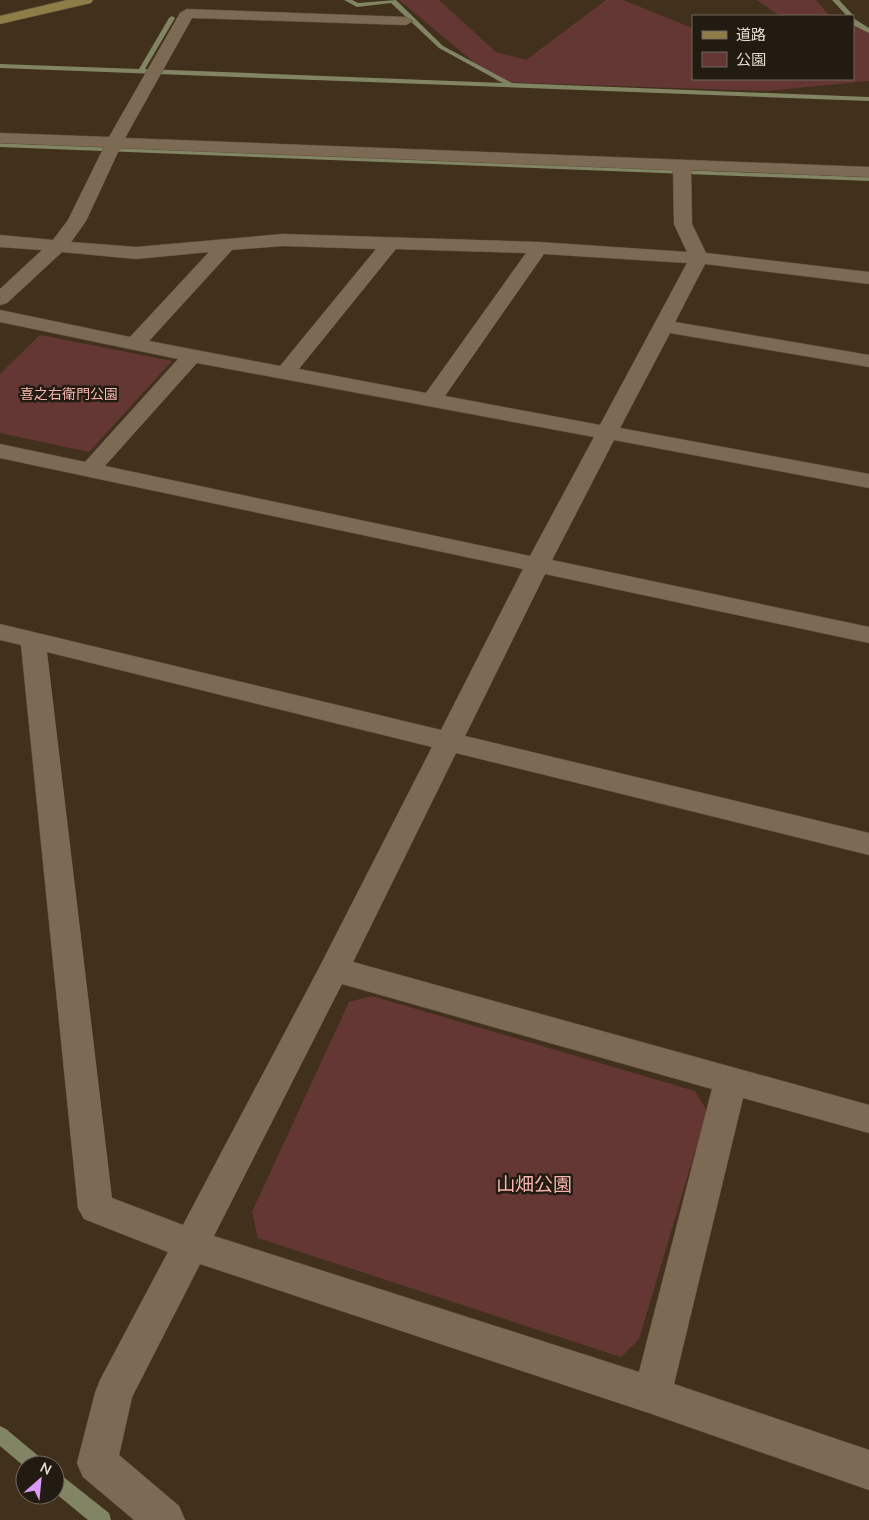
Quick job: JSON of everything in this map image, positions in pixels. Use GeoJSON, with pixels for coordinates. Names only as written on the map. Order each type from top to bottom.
{"type":"FeatureCollection","features":[{"type":"Feature","properties":{"kind":"main road"},"geometry":{"type":"LineString","coordinates":[[0,8],[31,0]]}},
{"type":"Feature","properties":{"kind":"main road"},"geometry":{"type":"LineString","coordinates":[[0,20],[86,0]]}},
{"type":"Feature","properties":{"kind":"street"},"geometry":{"type":"LineString","coordinates":[[0,298],[58,246],[78,222],[114,143],[187,13],[406,21]]}},
{"type":"Feature","properties":{"kind":"street"},"geometry":{"type":"LineString","coordinates":[[0,138],[869,172]]}},
{"type":"Feature","properties":{"kind":"street"},"geometry":{"type":"LineString","coordinates":[[682,165],[683,224],[699,258]]}},
{"type":"Feature","properties":{"kind":"street"},"geometry":{"type":"LineString","coordinates":[[0,241],[136,253],[283,240],[539,248],[699,258],[869,278]]}},
{"type":"Feature","properties":{"kind":"street"},"geometry":{"type":"LineString","coordinates":[[135,344],[227,244]]}},
{"type":"Feature","properties":{"kind":"street"},"geometry":{"type":"LineString","coordinates":[[285,373],[390,244]]}},
{"type":"Feature","properties":{"kind":"street"},"geometry":{"type":"LineString","coordinates":[[432,400],[539,248]]}},
{"type":"Feature","properties":{"kind":"street"},"geometry":{"type":"LineString","coordinates":[[165,1520],[97,1463],[114,1393],[334,969],[538,563],[699,258]]}},
{"type":"Feature","properties":{"kind":"street"},"geometry":{"type":"LineString","coordinates":[[0,316],[192,356],[869,481]]}},
{"type":"Feature","properties":{"kind":"street"},"geometry":{"type":"LineString","coordinates":[[664,326],[869,361]]}},
{"type":"Feature","properties":{"kind":"street"},"geometry":{"type":"LineString","coordinates":[[90,470],[192,356]]}},
{"type":"Feature","properties":{"kind":"street"},"geometry":{"type":"LineString","coordinates":[[0,451],[538,563],[869,635]]}},
{"type":"Feature","properties":{"kind":"street"},"geometry":{"type":"LineString","coordinates":[[0,632],[869,844]]}},
{"type":"Feature","properties":{"kind":"street"},"geometry":{"type":"LineString","coordinates":[[33,640],[96,1208],[192,1245],[652,1396],[869,1470]]}},
{"type":"Feature","properties":{"kind":"street"},"geometry":{"type":"LineString","coordinates":[[334,969],[869,1119]]}},
{"type":"Feature","properties":{"kind":"street"},"geometry":{"type":"LineString","coordinates":[[652,1396],[731,1081]]}},
{"type":"Feature","properties":{"kind":"green space"},"geometry":{"type":"Polygon","coordinates":[[[399,0],[439,0],[496,52],[526,60],[606,0],[623,0],[692,28],[692,80],[854,80],[854,25],[869,32],[869,81],[766,91],[498,82],[399,0]]]}},
{"type":"Feature","properties":{"kind":"green space"},"geometry":{"type":"Polygon","coordinates":[[[757,0],[816,0],[830,15],[779,15],[757,0]]]}},
{"type":"Feature","properties":{"kind":"green space","name":"喜之右衛門公園"},"geometry":{"type":"Polygon","coordinates":[[[40,335],[172,361],[89,452],[0,433],[0,374],[40,335]]]}},
{"type":"Feature","properties":{"kind":"green space","name":"山畑公園"},"geometry":{"type":"Polygon","coordinates":[[[372,996],[695,1091],[707,1111],[639,1339],[621,1357],[258,1238],[252,1212],[349,1002],[372,996]]]}},
{"type":"Feature","properties":{"kind":"waterway"},"geometry":{"type":"LineString","coordinates":[[347,0],[357,5],[393,1],[441,47],[509,83]]}},
{"type":"Feature","properties":{"kind":"waterway"},"geometry":{"type":"LineString","coordinates":[[835,0],[850,15]]}},
{"type":"Feature","properties":{"kind":"waterway"},"geometry":{"type":"LineString","coordinates":[[141,71],[172,18]]}},
{"type":"Feature","properties":{"kind":"waterway"},"geometry":{"type":"LineString","coordinates":[[854,22],[869,31]]}},
{"type":"Feature","properties":{"kind":"waterway"},"geometry":{"type":"LineString","coordinates":[[0,66],[869,99]]}},
{"type":"Feature","properties":{"kind":"waterway"},"geometry":{"type":"LineString","coordinates":[[0,145],[869,179]]}},
{"type":"Feature","properties":{"kind":"waterway"},"geometry":{"type":"LineString","coordinates":[[0,1435],[24,1455]]}},
{"type":"Feature","properties":{"kind":"waterway"},"geometry":{"type":"LineString","coordinates":[[65,1489],[102,1520]]}}]}
